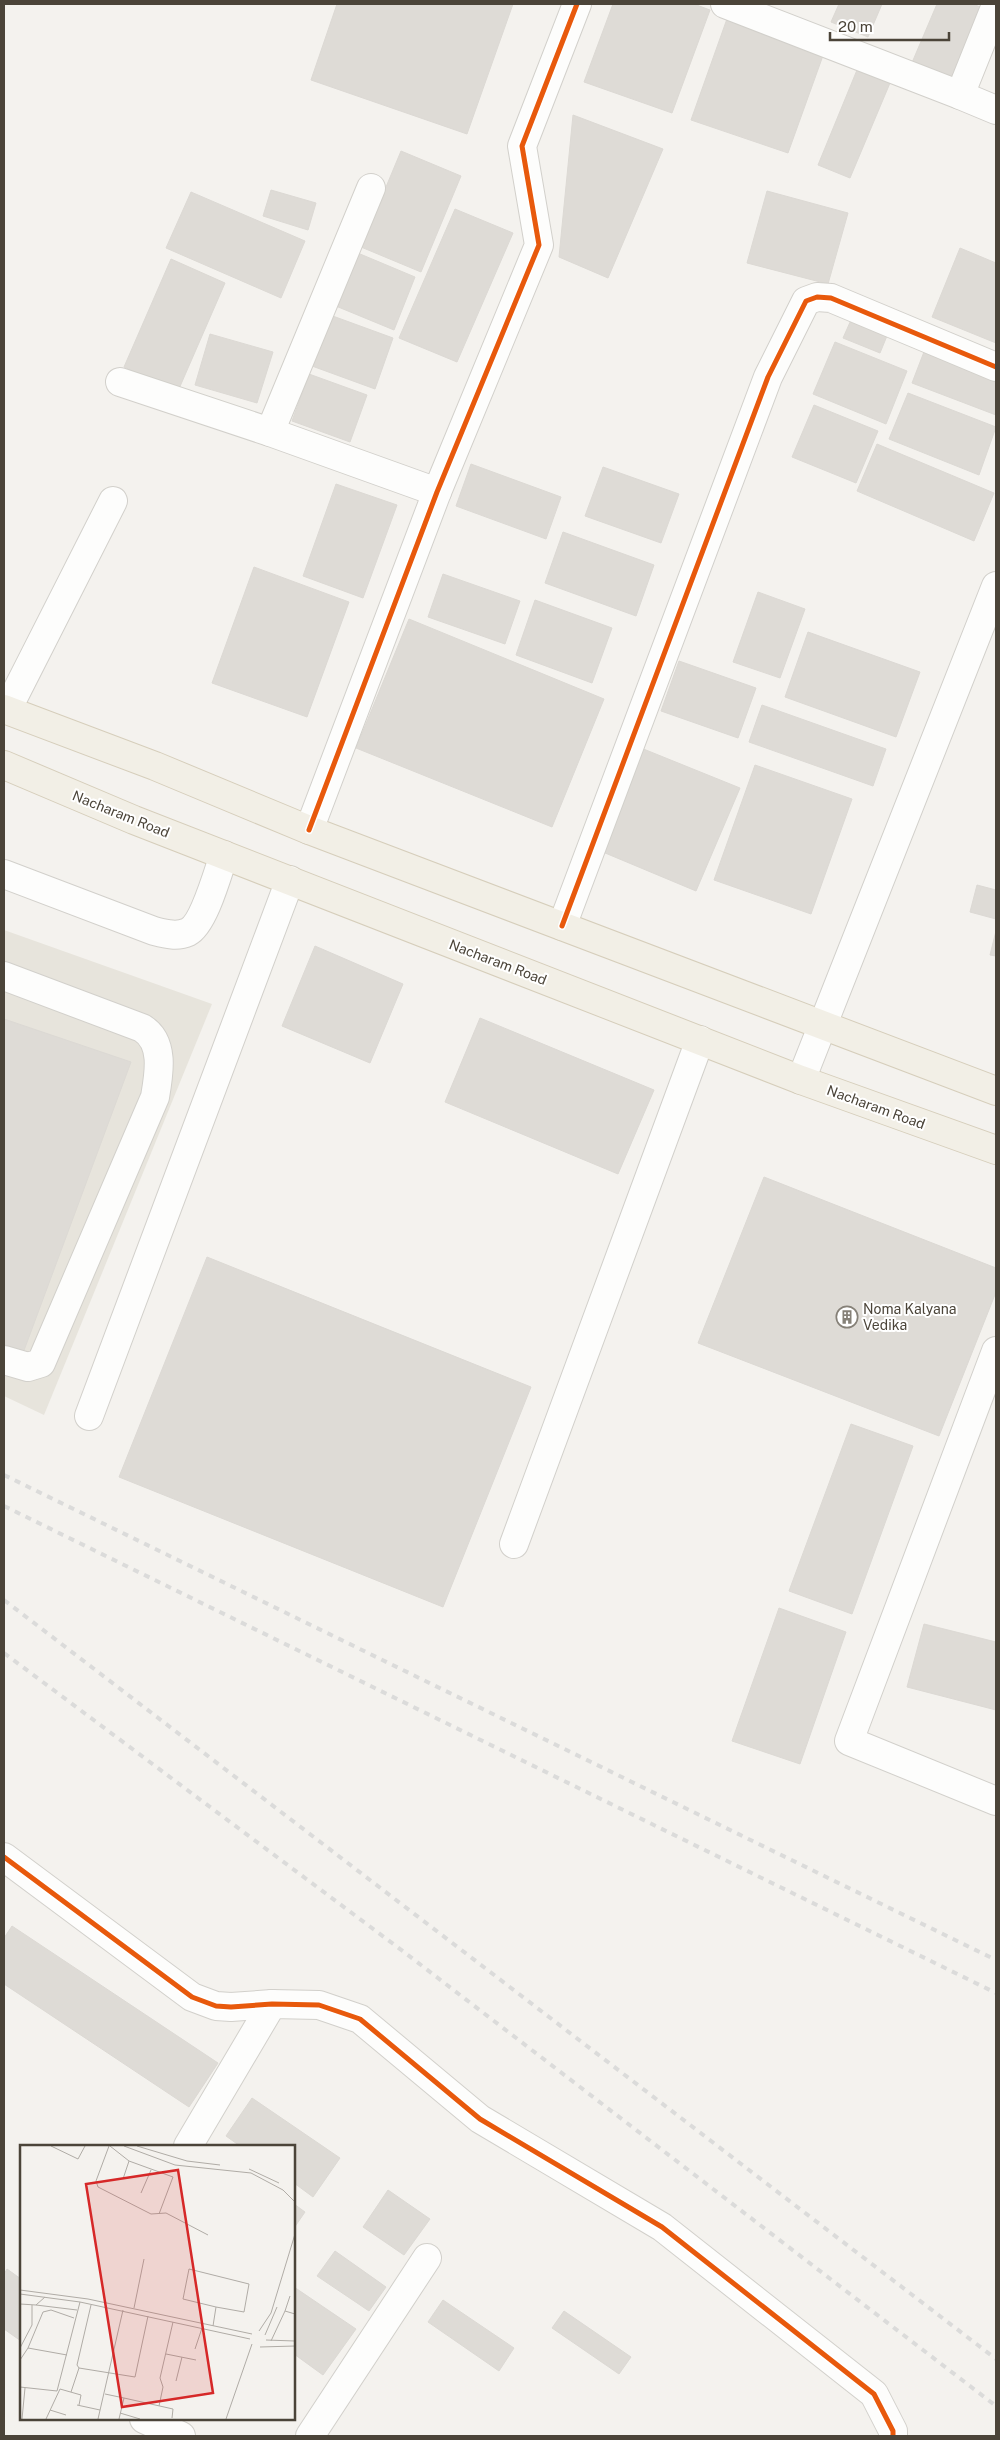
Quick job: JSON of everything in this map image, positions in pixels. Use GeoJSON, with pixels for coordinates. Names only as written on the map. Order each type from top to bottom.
{"type":"FeatureCollection","features":[{"type":"Feature","properties":{"kind":"main road"},"geometry":{"type":"LineString","coordinates":[[5,709],[155,766],[309,830],[996,1090]]}},
{"type":"Feature","properties":{"kind":"main road","name":"Nacharam Road"},"geometry":{"type":"LineString","coordinates":[[4,765],[224,855],[801,1080],[996,1150]]}},
{"type":"Feature","properties":{"kind":"street"},"geometry":{"type":"LineString","coordinates":[[309,830],[437,492],[539,245],[522,146],[577,4]]}},
{"type":"Feature","properties":{"kind":"street"},"geometry":{"type":"LineString","coordinates":[[725,4],[996,110]]}},
{"type":"Feature","properties":{"kind":"street"},"geometry":{"type":"LineString","coordinates":[[960,95],[996,5]]}},
{"type":"Feature","properties":{"kind":"street"},"geometry":{"type":"LineString","coordinates":[[270,432],[372,188]]}},
{"type":"Feature","properties":{"kind":"street"},"geometry":{"type":"LineString","coordinates":[[562,926],[768,377],[806,301],[817,297],[831,298],[996,367]]}},
{"type":"Feature","properties":{"kind":"street"},"geometry":{"type":"LineString","coordinates":[[120,382],[270,432],[437,492]]}},
{"type":"Feature","properties":{"kind":"street"},"geometry":{"type":"LineString","coordinates":[[5,709],[113,501]]}},
{"type":"Feature","properties":{"kind":"street"},"geometry":{"type":"LineString","coordinates":[[801,1080],[996,586]]}},
{"type":"Feature","properties":{"kind":"street"},"geometry":{"type":"LineString","coordinates":[[4,874],[154,931],[174,935],[190,931],[200,920],[224,855]]}},
{"type":"Feature","properties":{"kind":"street"},"geometry":{"type":"LineString","coordinates":[[89,1416],[290,880]]}},
{"type":"Feature","properties":{"kind":"street"},"geometry":{"type":"LineString","coordinates":[[4,976],[147,1031],[151,1034],[157,1048],[160,1071],[155,1097],[41,1364],[28,1368],[4,1360]]}},
{"type":"Feature","properties":{"kind":"street"},"geometry":{"type":"LineString","coordinates":[[514,1544],[700,1040]]}},
{"type":"Feature","properties":{"kind":"street"},"geometry":{"type":"LineString","coordinates":[[996,1352],[849,1741],[996,1801]]}},
{"type":"Feature","properties":{"kind":"street"},"geometry":{"type":"LineString","coordinates":[[4,1857],[192,1997],[216,2006],[232,2008],[272,2004],[319,2005],[360,2019],[480,2119],[662,2227],[874,2394],[893,2431],[893,2436]]}},
{"type":"Feature","properties":{"kind":"street"},"geometry":{"type":"LineString","coordinates":[[189,2145],[272,2004]]}},
{"type":"Feature","properties":{"kind":"street"},"geometry":{"type":"LineString","coordinates":[[310,2436],[427,2258]]}},
{"type":"Feature","properties":{"kind":"street"},"geometry":{"type":"LineString","coordinates":[[146,2420],[181,2436]]}},
{"type":"Feature","properties":{"kind":"shaded area"},"geometry":{"type":"Polygon","coordinates":[[[4,930],[212,1004],[44,1415],[4,1396],[4,930]]]}},
{"type":"Feature","properties":{"kind":"building"},"geometry":{"type":"Polygon","coordinates":[[[337,4],[513,4],[467,134],[311,80],[337,4]]]}},
{"type":"Feature","properties":{"kind":"building"},"geometry":{"type":"Polygon","coordinates":[[[613,4],[694,4],[710,10],[672,113],[584,82],[613,4]]]}},
{"type":"Feature","properties":{"kind":"building"},"geometry":{"type":"Polygon","coordinates":[[[839,4],[882,4],[868,37],[831,22],[839,4]]]}},
{"type":"Feature","properties":{"kind":"building"},"geometry":{"type":"Polygon","coordinates":[[[937,4],[973,4],[985,9],[954,83],[911,65],[937,4]]]}},
{"type":"Feature","properties":{"kind":"building"},"geometry":{"type":"Polygon","coordinates":[[[728,16],[825,50],[788,153],[691,120],[728,16]]]}},
{"type":"Feature","properties":{"kind":"building"},"geometry":{"type":"Polygon","coordinates":[[[857,70],[890,83],[850,178],[818,165],[857,70]]]}},
{"type":"Feature","properties":{"kind":"building"},"geometry":{"type":"Polygon","coordinates":[[[573,115],[663,149],[608,278],[559,257],[573,115]]]}},
{"type":"Feature","properties":{"kind":"building"},"geometry":{"type":"Polygon","coordinates":[[[401,151],[461,176],[421,272],[361,247],[401,151]]]}},
{"type":"Feature","properties":{"kind":"building"},"geometry":{"type":"Polygon","coordinates":[[[271,190],[316,203],[308,230],[263,216],[271,190]]]}},
{"type":"Feature","properties":{"kind":"building"},"geometry":{"type":"Polygon","coordinates":[[[767,191],[848,213],[828,284],[747,263],[767,191]]]}},
{"type":"Feature","properties":{"kind":"building"},"geometry":{"type":"Polygon","coordinates":[[[191,192],[305,241],[281,298],[166,248],[191,192]]]}},
{"type":"Feature","properties":{"kind":"building"},"geometry":{"type":"Polygon","coordinates":[[[455,209],[513,233],[457,362],[399,338],[455,209]]]}},
{"type":"Feature","properties":{"kind":"building"},"geometry":{"type":"Polygon","coordinates":[[[960,248],[996,263],[996,343],[932,317],[960,248]]]}},
{"type":"Feature","properties":{"kind":"building"},"geometry":{"type":"Polygon","coordinates":[[[353,251],[415,277],[394,330],[331,304],[353,251]]]}},
{"type":"Feature","properties":{"kind":"building"},"geometry":{"type":"Polygon","coordinates":[[[171,259],[225,283],[178,391],[124,367],[171,259]]]}},
{"type":"Feature","properties":{"kind":"building"},"geometry":{"type":"Polygon","coordinates":[[[855,311],[891,326],[880,353],[843,338],[855,311]]]}},
{"type":"Feature","properties":{"kind":"building"},"geometry":{"type":"Polygon","coordinates":[[[330,315],[393,338],[375,389],[312,366],[330,315]]]}},
{"type":"Feature","properties":{"kind":"building"},"geometry":{"type":"Polygon","coordinates":[[[210,334],[273,352],[257,403],[195,385],[210,334]]]}},
{"type":"Feature","properties":{"kind":"building"},"geometry":{"type":"Polygon","coordinates":[[[835,342],[907,371],[886,424],[813,394],[835,342]]]}},
{"type":"Feature","properties":{"kind":"building"},"geometry":{"type":"Polygon","coordinates":[[[927,344],[996,371],[996,415],[912,383],[927,344]]]}},
{"type":"Feature","properties":{"kind":"building"},"geometry":{"type":"Polygon","coordinates":[[[309,374],[367,395],[350,442],[292,421],[309,374]]]}},
{"type":"Feature","properties":{"kind":"building"},"geometry":{"type":"Polygon","coordinates":[[[908,393],[996,427],[979,475],[889,439],[908,393]]]}},
{"type":"Feature","properties":{"kind":"building"},"geometry":{"type":"Polygon","coordinates":[[[814,405],[878,431],[856,483],[792,457],[814,405]]]}},
{"type":"Feature","properties":{"kind":"building"},"geometry":{"type":"Polygon","coordinates":[[[877,444],[994,493],[974,541],[857,491],[877,444]]]}},
{"type":"Feature","properties":{"kind":"building"},"geometry":{"type":"Polygon","coordinates":[[[471,464],[561,497],[546,539],[456,506],[471,464]]]}},
{"type":"Feature","properties":{"kind":"building"},"geometry":{"type":"Polygon","coordinates":[[[603,467],[679,494],[661,543],[585,516],[603,467]]]}},
{"type":"Feature","properties":{"kind":"building"},"geometry":{"type":"Polygon","coordinates":[[[336,484],[397,505],[363,598],[303,576],[336,484]]]}},
{"type":"Feature","properties":{"kind":"building"},"geometry":{"type":"Polygon","coordinates":[[[563,532],[654,565],[636,616],[545,583],[563,532]]]}},
{"type":"Feature","properties":{"kind":"building"},"geometry":{"type":"Polygon","coordinates":[[[254,567],[349,602],[307,717],[212,683],[254,567]]]}},
{"type":"Feature","properties":{"kind":"building"},"geometry":{"type":"Polygon","coordinates":[[[443,574],[520,601],[505,644],[428,617],[443,574]]]}},
{"type":"Feature","properties":{"kind":"building"},"geometry":{"type":"Polygon","coordinates":[[[758,592],[805,609],[780,678],[733,662],[758,592]]]}},
{"type":"Feature","properties":{"kind":"building"},"geometry":{"type":"Polygon","coordinates":[[[535,600],[612,628],[592,683],[516,655],[535,600]]]}},
{"type":"Feature","properties":{"kind":"building"},"geometry":{"type":"Polygon","coordinates":[[[409,619],[604,699],[552,827],[356,748],[409,619]]]}},
{"type":"Feature","properties":{"kind":"building"},"geometry":{"type":"Polygon","coordinates":[[[808,632],[920,672],[896,737],[785,697],[808,632]]]}},
{"type":"Feature","properties":{"kind":"building"},"geometry":{"type":"Polygon","coordinates":[[[679,661],[756,688],[738,738],[661,711],[679,661]]]}},
{"type":"Feature","properties":{"kind":"building"},"geometry":{"type":"Polygon","coordinates":[[[762,705],[886,749],[873,786],[749,742],[762,705]]]}},
{"type":"Feature","properties":{"kind":"building"},"geometry":{"type":"Polygon","coordinates":[[[641,748],[740,788],[696,891],[598,850],[641,748]]]}},
{"type":"Feature","properties":{"kind":"building"},"geometry":{"type":"Polygon","coordinates":[[[755,765],[852,799],[811,914],[714,880],[755,765]]]}},
{"type":"Feature","properties":{"kind":"building"},"geometry":{"type":"Polygon","coordinates":[[[977,885],[996,890],[996,919],[970,912],[977,885]]]}},
{"type":"Feature","properties":{"kind":"building"},"geometry":{"type":"Polygon","coordinates":[[[996,931],[996,956],[990,955],[996,931]]]}},
{"type":"Feature","properties":{"kind":"building"},"geometry":{"type":"Polygon","coordinates":[[[315,946],[403,984],[370,1063],[282,1026],[315,946]]]}},
{"type":"Feature","properties":{"kind":"building"},"geometry":{"type":"Polygon","coordinates":[[[480,1018],[654,1090],[618,1174],[445,1102],[480,1018]]]}},
{"type":"Feature","properties":{"kind":"building"},"geometry":{"type":"Polygon","coordinates":[[[4,1019],[131,1062],[23,1353],[4,1344],[4,1019]]]}},
{"type":"Feature","properties":{"kind":"building","name":"Noma Kalyana Vedika"},"geometry":{"type":"Polygon","coordinates":[[[764,1177],[996,1268],[996,1292],[939,1436],[698,1343],[764,1177]]]}},
{"type":"Feature","properties":{"kind":"building"},"geometry":{"type":"Polygon","coordinates":[[[207,1257],[531,1387],[443,1607],[119,1477],[207,1257]]]}},
{"type":"Feature","properties":{"kind":"building"},"geometry":{"type":"Polygon","coordinates":[[[851,1424],[913,1446],[852,1614],[789,1591],[851,1424]]]}},
{"type":"Feature","properties":{"kind":"building"},"geometry":{"type":"Polygon","coordinates":[[[779,1608],[846,1632],[800,1764],[732,1741],[779,1608]]]}},
{"type":"Feature","properties":{"kind":"building"},"geometry":{"type":"Polygon","coordinates":[[[924,1624],[996,1642],[996,1710],[907,1687],[924,1624]]]}},
{"type":"Feature","properties":{"kind":"building"},"geometry":{"type":"Polygon","coordinates":[[[12,1926],[218,2063],[189,2107],[4,1984],[4,1938],[12,1926]]]}},
{"type":"Feature","properties":{"kind":"building"},"geometry":{"type":"Polygon","coordinates":[[[252,2098],[340,2158],[313,2197],[295,2184],[295,2145],[239,2145],[226,2136],[252,2098]]]}},
{"type":"Feature","properties":{"kind":"building"},"geometry":{"type":"Polygon","coordinates":[[[388,2190],[430,2219],[404,2255],[363,2227],[388,2190]]]}},
{"type":"Feature","properties":{"kind":"building"},"geometry":{"type":"Polygon","coordinates":[[[295,2205],[305,2212],[295,2227],[295,2205]]]}},
{"type":"Feature","properties":{"kind":"building"},"geometry":{"type":"Polygon","coordinates":[[[335,2251],[386,2287],[369,2311],[317,2276],[335,2251]]]}},
{"type":"Feature","properties":{"kind":"building"},"geometry":{"type":"Polygon","coordinates":[[[7,2269],[20,2278],[20,2340],[4,2329],[4,2274],[7,2269]]]}},
{"type":"Feature","properties":{"kind":"building"},"geometry":{"type":"Polygon","coordinates":[[[295,2288],[356,2329],[323,2375],[295,2355],[295,2288]]]}},
{"type":"Feature","properties":{"kind":"building"},"geometry":{"type":"Polygon","coordinates":[[[443,2300],[514,2348],[499,2371],[428,2322],[443,2300]]]}},
{"type":"Feature","properties":{"kind":"building"},"geometry":{"type":"Polygon","coordinates":[[[564,2311],[631,2357],[619,2374],[552,2328],[564,2311]]]}},
{"type":"Feature","properties":{"kind":"railway"},"geometry":{"type":"LineString","coordinates":[[4,1475],[996,1960]]}},
{"type":"Feature","properties":{"kind":"railway"},"geometry":{"type":"LineString","coordinates":[[4,1506],[996,1993]]}},
{"type":"Feature","properties":{"kind":"railway"},"geometry":{"type":"LineString","coordinates":[[4,1600],[996,2359]]}},
{"type":"Feature","properties":{"kind":"railway"},"geometry":{"type":"LineString","coordinates":[[4,1653],[404,1952],[996,2406]]}},
{"type":"Feature","properties":{"kind":"cycle path"},"geometry":{"type":"LineString","coordinates":[[309,830],[437,492],[539,245],[522,146],[577,4]]}},
{"type":"Feature","properties":{"kind":"cycle path"},"geometry":{"type":"LineString","coordinates":[[562,926],[768,377],[806,301],[817,297],[831,298],[996,367]]}},
{"type":"Feature","properties":{"kind":"cycle path"},"geometry":{"type":"LineString","coordinates":[[4,1857],[192,1997],[216,2006],[231,2007],[272,2004],[319,2005],[360,2019],[480,2119],[662,2227],[874,2394],[893,2431],[893,2436]]}},
{"type":"Feature","properties":{"kind":"place","name":"Noma Kalyana Vedika"},"geometry":{"type":"Point","coordinates":[847,1317]}}]}
